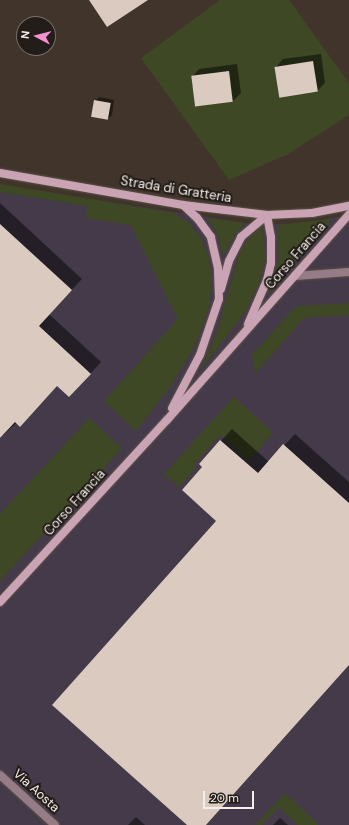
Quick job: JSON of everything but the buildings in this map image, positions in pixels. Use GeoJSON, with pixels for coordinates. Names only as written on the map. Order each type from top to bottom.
{"type":"FeatureCollection","features":[{"type":"Feature","properties":{"kind":"street","name":"Strada di Gratteria"},"geometry":{"type":"LineString","coordinates":[[0,173],[183,205],[267,215],[312,213],[349,206]]}},
{"type":"Feature","properties":{"kind":"street","name":"Corso Francia"},"geometry":{"type":"LineString","coordinates":[[183,205],[197,218],[211,238],[218,268],[219,299]]}},
{"type":"Feature","properties":{"kind":"street","name":"Corso Francia"},"geometry":{"type":"LineString","coordinates":[[0,602],[167,420],[349,214]]}},
{"type":"Feature","properties":{"kind":"street","name":"Corso Francia"},"geometry":{"type":"LineString","coordinates":[[167,420],[200,355],[235,247],[249,228],[267,215],[271,237],[271,263],[267,280],[244,332]]}},
{"type":"Feature","properties":{"kind":"street"},"geometry":{"type":"LineString","coordinates":[[295,276],[349,272]]}},
{"type":"Feature","properties":{"kind":"street","name":"Via Aosta"},"geometry":{"type":"LineString","coordinates":[[0,775],[55,825]]}},
{"type":"Feature","properties":{"kind":"shaded area"},"geometry":{"type":"Polygon","coordinates":[[[0,192],[87,206],[89,199],[245,223],[297,224],[349,215],[349,825],[0,825],[0,192]]]}},
{"type":"Feature","properties":{"kind":"green space"},"geometry":{"type":"Polygon","coordinates":[[[220,0],[289,0],[349,83],[349,115],[288,154],[229,180],[141,58],[220,0]]]}},
{"type":"Feature","properties":{"kind":"green space"},"geometry":{"type":"Polygon","coordinates":[[[0,184],[174,213],[188,222],[201,238],[209,258],[212,281],[209,307],[204,322],[194,347],[170,387],[136,431],[104,401],[178,319],[131,225],[86,218],[87,206],[0,192],[0,184]]]}},
{"type":"Feature","properties":{"kind":"green space"},"geometry":{"type":"Polygon","coordinates":[[[207,218],[245,223],[236,233],[223,256],[217,233],[207,218]]]}},
{"type":"Feature","properties":{"kind":"green space"},"geometry":{"type":"Polygon","coordinates":[[[332,219],[266,296],[279,259],[277,225],[332,219]]]}},
{"type":"Feature","properties":{"kind":"green space"},"geometry":{"type":"Polygon","coordinates":[[[262,225],[265,258],[259,283],[245,312],[200,371],[217,332],[239,254],[245,243],[262,225]]]}},
{"type":"Feature","properties":{"kind":"green space"},"geometry":{"type":"Polygon","coordinates":[[[349,303],[349,315],[304,318],[255,374],[252,355],[296,306],[349,303]]]}},
{"type":"Feature","properties":{"kind":"green space"},"geometry":{"type":"Polygon","coordinates":[[[234,397],[273,433],[249,461],[220,435],[194,465],[196,468],[179,487],[164,474],[234,397]]]}},
{"type":"Feature","properties":{"kind":"green space"},"geometry":{"type":"Polygon","coordinates":[[[89,418],[122,448],[0,581],[0,514],[89,418]]]}},
{"type":"Feature","properties":{"kind":"green space"},"geometry":{"type":"Polygon","coordinates":[[[285,793],[319,825],[298,825],[279,807],[261,825],[255,825],[285,793]]]}}]}
